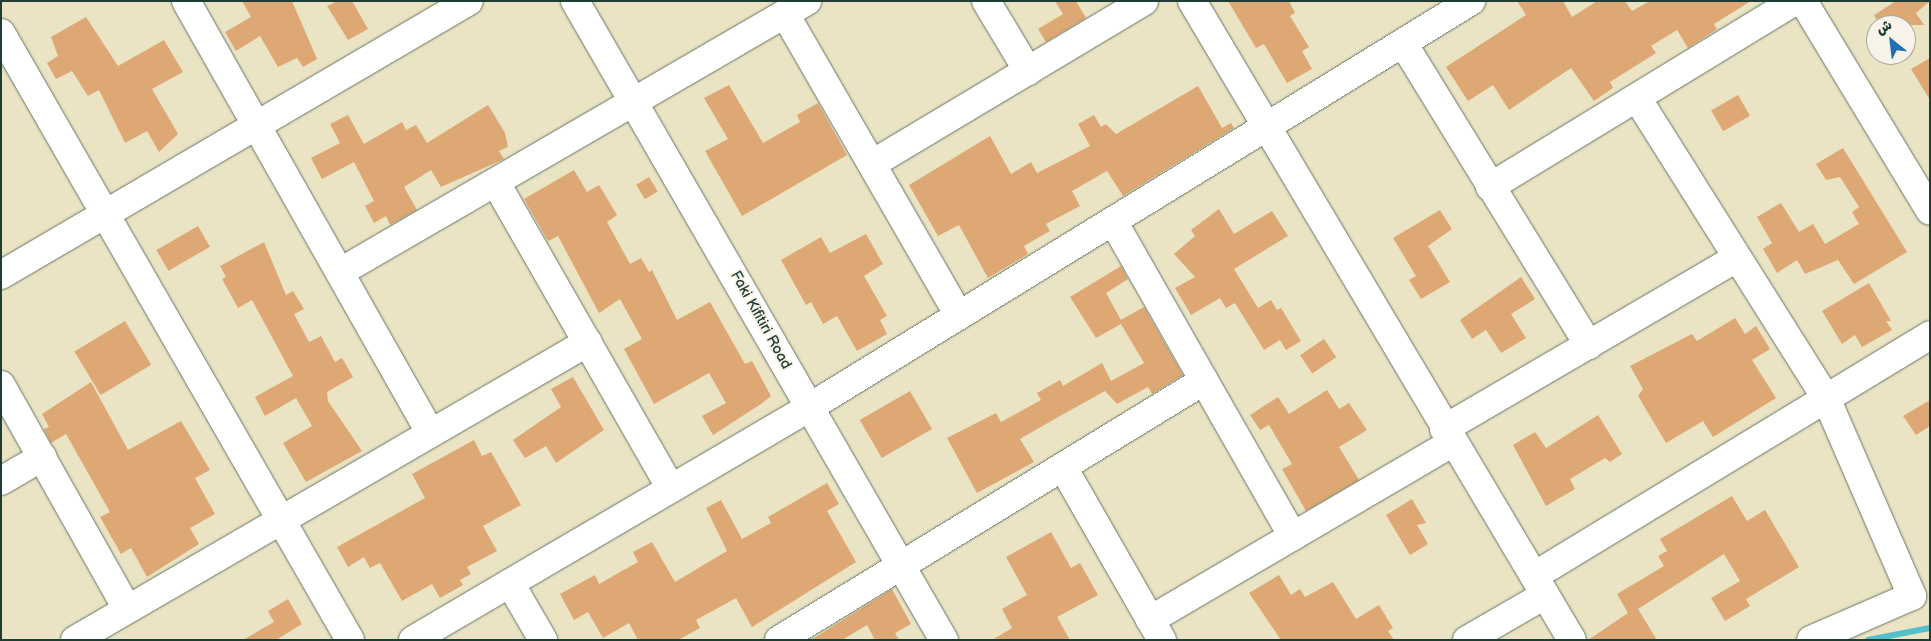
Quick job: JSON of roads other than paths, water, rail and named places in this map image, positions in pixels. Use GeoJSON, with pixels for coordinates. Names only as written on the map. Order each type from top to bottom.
{"type":"FeatureCollection","features":[{"type":"Feature","properties":{"kind":"street"},"geometry":{"type":"LineString","coordinates":[[186,1],[342,271],[430,433]]}},
{"type":"Feature","properties":{"kind":"street"},"geometry":{"type":"LineString","coordinates":[[1,275],[257,123],[469,1]]}},
{"type":"Feature","properties":{"kind":"street","name":"Faki Kifitiri Road"},"geometry":{"type":"LineString","coordinates":[[575,1],[944,640]]}},
{"type":"Feature","properties":{"kind":"street"},"geometry":{"type":"LineString","coordinates":[[986,1],[1028,71]]}},
{"type":"Feature","properties":{"kind":"street"},"geometry":{"type":"LineString","coordinates":[[872,164],[1144,1]]}},
{"type":"Feature","properties":{"kind":"street"},"geometry":{"type":"LineString","coordinates":[[1192,1],[1448,436],[1572,640]]}},
{"type":"Feature","properties":{"kind":"street"},"geometry":{"type":"LineString","coordinates":[[413,640],[810,406],[1471,1]]}},
{"type":"Feature","properties":{"kind":"street"},"geometry":{"type":"LineString","coordinates":[[1490,187],[1795,1]]}},
{"type":"Feature","properties":{"kind":"street"},"geometry":{"type":"LineString","coordinates":[[1803,1],[1930,211]]}},
{"type":"Feature","properties":{"kind":"street"},"geometry":{"type":"LineString","coordinates":[[342,271],[796,8],[872,164],[959,315]]}},
{"type":"Feature","properties":{"kind":"street"},"geometry":{"type":"LineString","coordinates":[[1,33],[350,640]]}},
{"type":"Feature","properties":{"kind":"street"},"geometry":{"type":"LineString","coordinates":[[1404,43],[1490,187],[1589,344]]}},
{"type":"Feature","properties":{"kind":"street"},"geometry":{"type":"LineString","coordinates":[[1637,98],[1736,259],[1826,398],[1921,597],[1812,640]]}},
{"type":"Feature","properties":{"kind":"street"},"geometry":{"type":"LineString","coordinates":[[496,183],[671,488]]}},
{"type":"Feature","properties":{"kind":"street"},"geometry":{"type":"LineString","coordinates":[[1113,221],[1292,536]]}},
{"type":"Feature","properties":{"kind":"street"},"geometry":{"type":"LineString","coordinates":[[1064,469],[1156,630],[1292,536],[1589,344],[1736,259]]}},
{"type":"Feature","properties":{"kind":"street"},"geometry":{"type":"LineString","coordinates":[[1466,640],[1539,585],[1826,398],[1930,335]]}},
{"type":"Feature","properties":{"kind":"street"},"geometry":{"type":"LineString","coordinates":[[74,640],[588,342]]}},
{"type":"Feature","properties":{"kind":"street"},"geometry":{"type":"LineString","coordinates":[[780,640],[1064,469],[1204,381]]}},
{"type":"Feature","properties":{"kind":"street"},"geometry":{"type":"LineString","coordinates":[[1,385],[127,609]]}},
{"type":"Feature","properties":{"kind":"street"},"geometry":{"type":"LineString","coordinates":[[1,481],[42,457]]}},
{"type":"Feature","properties":{"kind":"street"},"geometry":{"type":"LineString","coordinates":[[510,583],[544,640]]}},
{"type":"Feature","properties":{"kind":"waterway"},"geometry":{"type":"LineString","coordinates":[[1868,640],[1930,628]]}}]}
